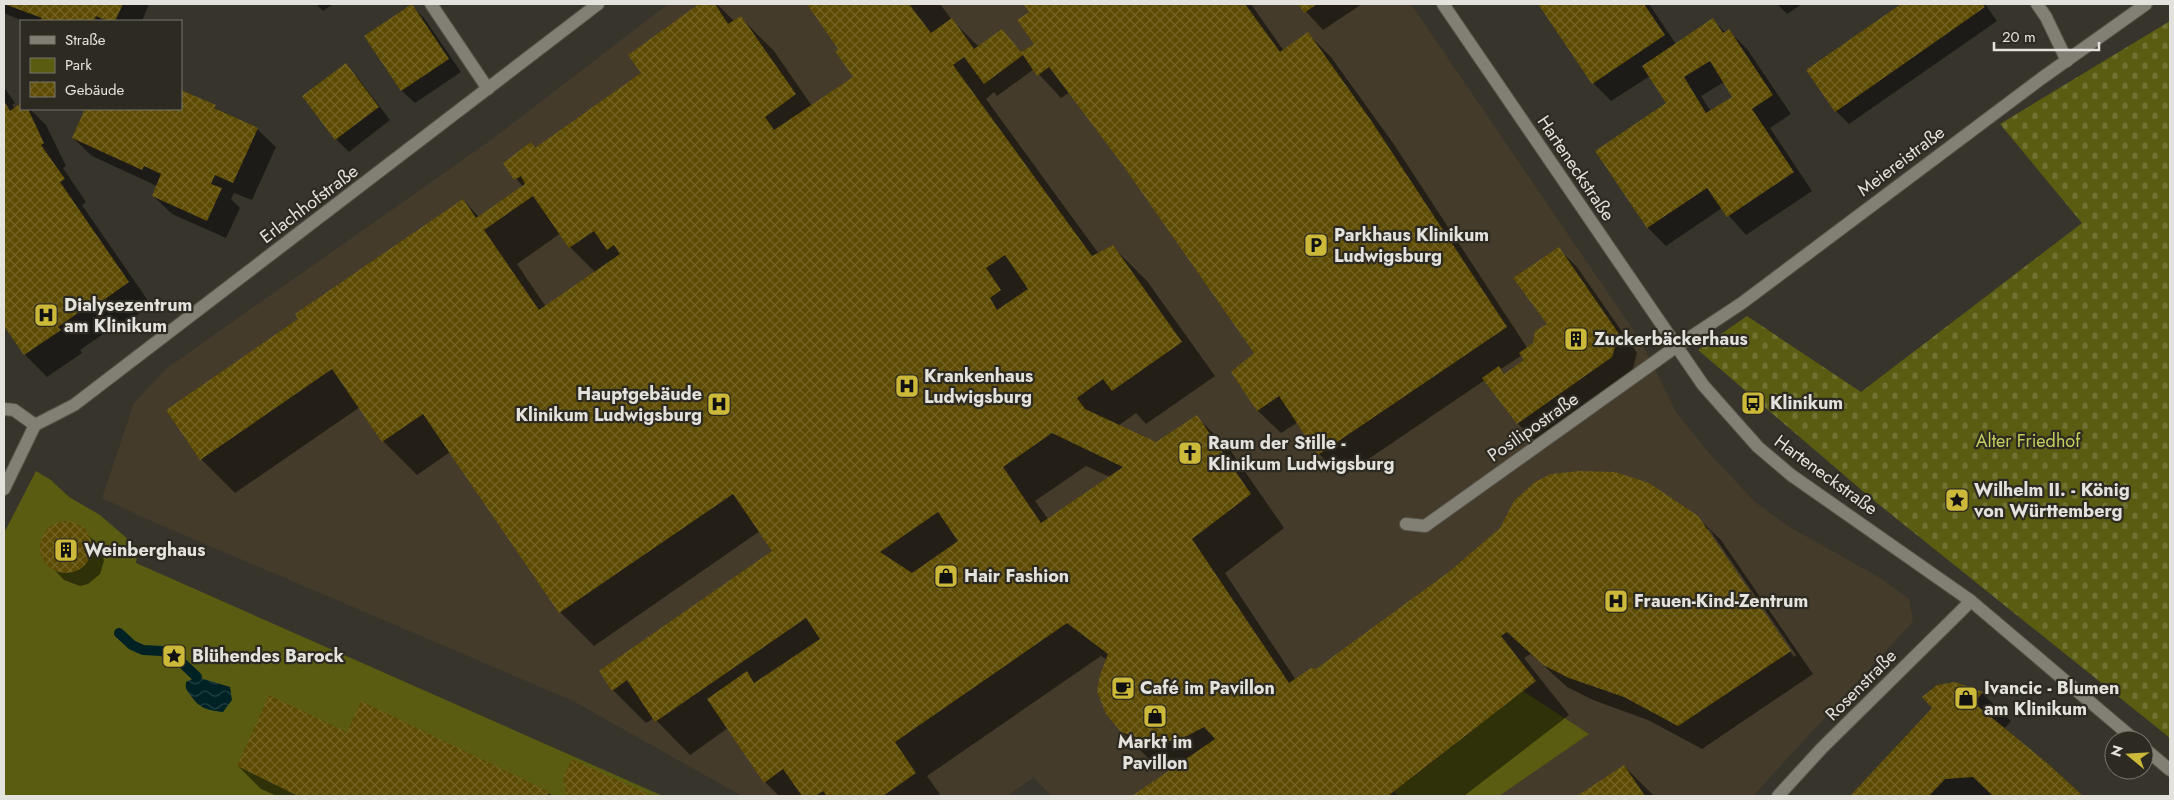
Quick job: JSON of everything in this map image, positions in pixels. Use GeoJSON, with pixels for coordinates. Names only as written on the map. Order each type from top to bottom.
{"type":"FeatureCollection","features":[{"type":"Feature","properties":{"kind":"street"},"geometry":{"type":"LineString","coordinates":[[431,4],[488,90]]}},
{"type":"Feature","properties":{"kind":"street","name":"Erlachhofstraße"},"geometry":{"type":"LineString","coordinates":[[35,425],[74,405],[598,4]]}},
{"type":"Feature","properties":{"kind":"street","name":"Harteneckstraße"},"geometry":{"type":"LineString","coordinates":[[1443,4],[1704,385],[1758,447],[1791,475],[1971,601],[2123,730]]}},
{"type":"Feature","properties":{"kind":"street"},"geometry":{"type":"LineString","coordinates":[[2037,4],[2046,17],[2067,61]]}},
{"type":"Feature","properties":{"kind":"street","name":"Meiereistraße"},"geometry":{"type":"LineString","coordinates":[[1677,346],[1742,303],[2146,4]]}},
{"type":"Feature","properties":{"kind":"street","name":"Posilipostraße"},"geometry":{"type":"LineString","coordinates":[[1406,524],[1425,526],[1677,346]]}},
{"type":"Feature","properties":{"kind":"street"},"geometry":{"type":"LineString","coordinates":[[4,409],[14,410],[35,425],[4,489]]}},
{"type":"Feature","properties":{"kind":"street","name":"Rosenstraße"},"geometry":{"type":"LineString","coordinates":[[1778,796],[1822,748],[1971,601]]}},
{"type":"Feature","properties":{"kind":"street"},"geometry":{"type":"LineString","coordinates":[[2154,756],[2170,770]]}},
{"type":"Feature","properties":{"kind":"shaded area","name":"Krankenhaus Ludwigsburg"},"geometry":{"type":"Polygon","coordinates":[[[668,4],[1411,4],[1642,343],[1676,412],[1709,453],[1755,502],[1788,526],[1882,579],[1909,599],[1913,621],[1753,796],[1051,796],[1034,777],[1007,796],[742,796],[573,701],[149,520],[102,498],[134,403],[167,368],[491,140],[668,4]]]}},
{"type":"Feature","properties":{"kind":"green space","name":"Alter Friedhof"},"geometry":{"type":"Polygon","coordinates":[[[2170,21],[2170,738],[1872,499],[1698,350],[1747,316],[1861,392],[2082,223],[2000,124],[2170,21]]]}},
{"type":"Feature","properties":{"kind":"green space","name":"Blühendes Barock"},"geometry":{"type":"Polygon","coordinates":[[[36,471],[51,480],[69,497],[100,515],[138,548],[136,563],[663,796],[4,796],[4,533],[36,471]]]}},
{"type":"Feature","properties":{"kind":"green space"},"geometry":{"type":"Polygon","coordinates":[[[1523,691],[1589,734],[1499,796],[1399,796],[1394,792],[1523,691]]]}},
{"type":"Feature","properties":{"kind":"water"},"geometry":{"type":"Polygon","coordinates":[[[197,677],[230,687],[232,700],[223,712],[205,708],[198,704],[191,696],[186,688],[186,682],[197,677]]]}},
{"type":"Feature","properties":{"kind":"building"},"geometry":{"type":"Polygon","coordinates":[[[4,4],[123,4],[115,20],[105,20],[96,16],[94,20],[41,20],[42,18],[4,4]]]}},
{"type":"Feature","properties":{"kind":"building"},"geometry":{"type":"Polygon","coordinates":[[[412,4],[449,59],[401,91],[364,36],[412,4]]]}},
{"type":"Feature","properties":{"kind":"building","name":"Krankenhaus Ludwigsburg"},"geometry":{"type":"Polygon","coordinates":[[[699,4],[715,4],[728,24],[741,16],[796,94],[765,117],[774,130],[853,77],[835,51],[838,49],[807,4],[909,4],[931,33],[952,18],[974,49],[1002,29],[1021,52],[1034,44],[1017,20],[1029,12],[1023,4],[1245,4],[1280,52],[1308,32],[1370,119],[1507,327],[1318,455],[1279,396],[1257,411],[1231,372],[1254,353],[1122,164],[1049,67],[1037,76],[1023,55],[984,84],[964,57],[953,65],[1092,256],[1113,245],[1182,342],[1112,391],[1103,379],[1077,398],[1085,409],[1156,442],[1197,415],[1251,494],[1192,539],[1289,683],[1311,668],[1316,669],[1450,571],[1500,528],[1514,501],[1535,482],[1551,474],[1580,471],[1615,472],[1649,483],[1698,516],[1791,651],[1678,726],[1624,697],[1569,678],[1543,665],[1507,632],[1501,636],[1536,681],[1388,796],[1132,796],[1215,739],[1204,727],[1187,736],[1170,741],[1152,743],[1121,732],[1106,714],[1097,691],[1100,675],[1108,654],[1067,623],[895,742],[916,773],[883,796],[827,796],[823,791],[816,796],[802,796],[783,769],[764,783],[707,699],[747,671],[754,683],[820,639],[806,618],[655,722],[627,680],[612,691],[599,671],[772,551],[733,494],[559,613],[423,414],[382,442],[332,369],[200,460],[166,410],[298,319],[295,314],[463,199],[476,218],[525,184],[521,176],[514,180],[503,163],[531,142],[535,148],[641,73],[628,55],[699,4]],[[533,196],[484,230],[539,310],[620,254],[614,245],[607,250],[594,231],[569,248],[533,196]],[[1005,255],[986,268],[1001,290],[990,298],[997,310],[1028,289],[1005,255]],[[1052,433],[1003,467],[1041,523],[1123,467],[1052,433]],[[938,512],[880,552],[912,573],[958,541],[938,512]]]}},
{"type":"Feature","properties":{"kind":"building"},"geometry":{"type":"Polygon","coordinates":[[[1298,4],[1317,4],[1304,13],[1298,4]]]}},
{"type":"Feature","properties":{"kind":"building"},"geometry":{"type":"Polygon","coordinates":[[[1538,4],[1644,4],[1665,35],[1592,84],[1538,4]]]}},
{"type":"Feature","properties":{"kind":"building"},"geometry":{"type":"Polygon","coordinates":[[[1901,4],[1982,4],[1985,7],[1835,112],[1806,70],[1901,4]]]}},
{"type":"Feature","properties":{"kind":"building"},"geometry":{"type":"Polygon","coordinates":[[[1713,18],[1723,33],[1729,29],[1773,95],[1752,109],[1794,172],[1727,217],[1707,188],[1647,228],[1595,151],[1666,103],[1642,66],[1713,18]],[[1710,61],[1684,77],[1706,113],[1732,97],[1710,61]]]}},
{"type":"Feature","properties":{"kind":"building"},"geometry":{"type":"Polygon","coordinates":[[[346,63],[379,107],[335,140],[302,96],[346,63]]]}},
{"type":"Feature","properties":{"kind":"building"},"geometry":{"type":"Polygon","coordinates":[[[182,90],[216,105],[214,108],[258,128],[233,183],[215,175],[211,184],[222,188],[207,221],[152,196],[161,174],[144,166],[142,170],[72,138],[85,110],[182,110],[182,90]]]}},
{"type":"Feature","properties":{"kind":"building"},"geometry":{"type":"Polygon","coordinates":[[[4,101],[10,111],[20,104],[20,110],[28,110],[44,143],[41,145],[65,179],[60,182],[129,282],[91,309],[89,305],[58,327],[61,330],[24,355],[4,326],[4,101]]]}},
{"type":"Feature","properties":{"kind":"building","name":"Zuckerbäckerhaus"},"geometry":{"type":"Polygon","coordinates":[[[1559,247],[1619,334],[1612,357],[1517,424],[1482,378],[1499,366],[1504,374],[1524,360],[1519,353],[1533,343],[1535,331],[1547,324],[1513,278],[1559,247]]]}},
{"type":"Feature","properties":{"kind":"building","name":"Weinberghaus"},"geometry":{"type":"Polygon","coordinates":[[[66,521],[80,525],[88,533],[92,547],[88,561],[80,569],[66,573],[52,569],[44,561],[40,547],[44,533],[52,525],[66,521]]]}},
{"type":"Feature","properties":{"kind":"building"},"geometry":{"type":"Polygon","coordinates":[[[1955,682],[1983,692],[1974,703],[2047,763],[2083,796],[1993,796],[1973,777],[1945,779],[1929,796],[1850,796],[1932,708],[1922,697],[1937,685],[1955,682]]]}},
{"type":"Feature","properties":{"kind":"building"},"geometry":{"type":"Polygon","coordinates":[[[269,695],[347,732],[361,701],[550,792],[547,796],[298,796],[237,766],[269,695]]]}},
{"type":"Feature","properties":{"kind":"building"},"geometry":{"type":"Polygon","coordinates":[[[572,759],[653,796],[605,796],[600,794],[599,796],[569,796],[566,794],[563,777],[572,759]]]}},
{"type":"Feature","properties":{"kind":"building"},"geometry":{"type":"Polygon","coordinates":[[[1624,765],[1645,796],[1577,796],[1624,765]]]}},
{"type":"Feature","properties":{"kind":"waterway"},"geometry":{"type":"LineString","coordinates":[[119,633],[132,645],[143,650],[162,651],[178,659],[197,677]]}},
{"type":"Feature","properties":{"kind":"place","name":"Parkhaus Klinikum Ludwigsburg"},"geometry":{"type":"Point","coordinates":[1316,245]}},
{"type":"Feature","properties":{"kind":"place","name":"Dialysezentrum am Klinikum"},"geometry":{"type":"Point","coordinates":[46,315]}},
{"type":"Feature","properties":{"kind":"place","name":"Zuckerbäckerhaus"},"geometry":{"type":"Point","coordinates":[1576,339]}},
{"type":"Feature","properties":{"kind":"place","name":"Krankenhaus Ludwigsburg"},"geometry":{"type":"Point","coordinates":[907,386]}},
{"type":"Feature","properties":{"kind":"place","name":"Klinikum"},"geometry":{"type":"Point","coordinates":[1753,403]}},
{"type":"Feature","properties":{"kind":"place","name":"Hauptgebäude Klinikum Ludwigsburg"},"geometry":{"type":"Point","coordinates":[719,404]}},
{"type":"Feature","properties":{"kind":"place","name":"Raum der Stille - Klinikum Ludwigsburg"},"geometry":{"type":"Point","coordinates":[1190,453]}},
{"type":"Feature","properties":{"kind":"place","name":"Wilhelm II. - König von Württemberg"},"geometry":{"type":"Point","coordinates":[1957,500]}},
{"type":"Feature","properties":{"kind":"place","name":"Weinberghaus"},"geometry":{"type":"Point","coordinates":[66,550]}},
{"type":"Feature","properties":{"kind":"place","name":"Hair Fashion"},"geometry":{"type":"Point","coordinates":[946,576]}},
{"type":"Feature","properties":{"kind":"place","name":"Frauen-Kind-Zentrum"},"geometry":{"type":"Point","coordinates":[1616,601]}},
{"type":"Feature","properties":{"kind":"place","name":"Blühendes Barock"},"geometry":{"type":"Point","coordinates":[174,656]}},
{"type":"Feature","properties":{"kind":"place","name":"Café im Pavillon"},"geometry":{"type":"Point","coordinates":[1123,688]}},
{"type":"Feature","properties":{"kind":"place","name":"Ivancic - Blumen am Klinikum"},"geometry":{"type":"Point","coordinates":[1966,698]}},
{"type":"Feature","properties":{"kind":"place","name":"Markt im Pavillon"},"geometry":{"type":"Point","coordinates":[1155,716]}}]}
